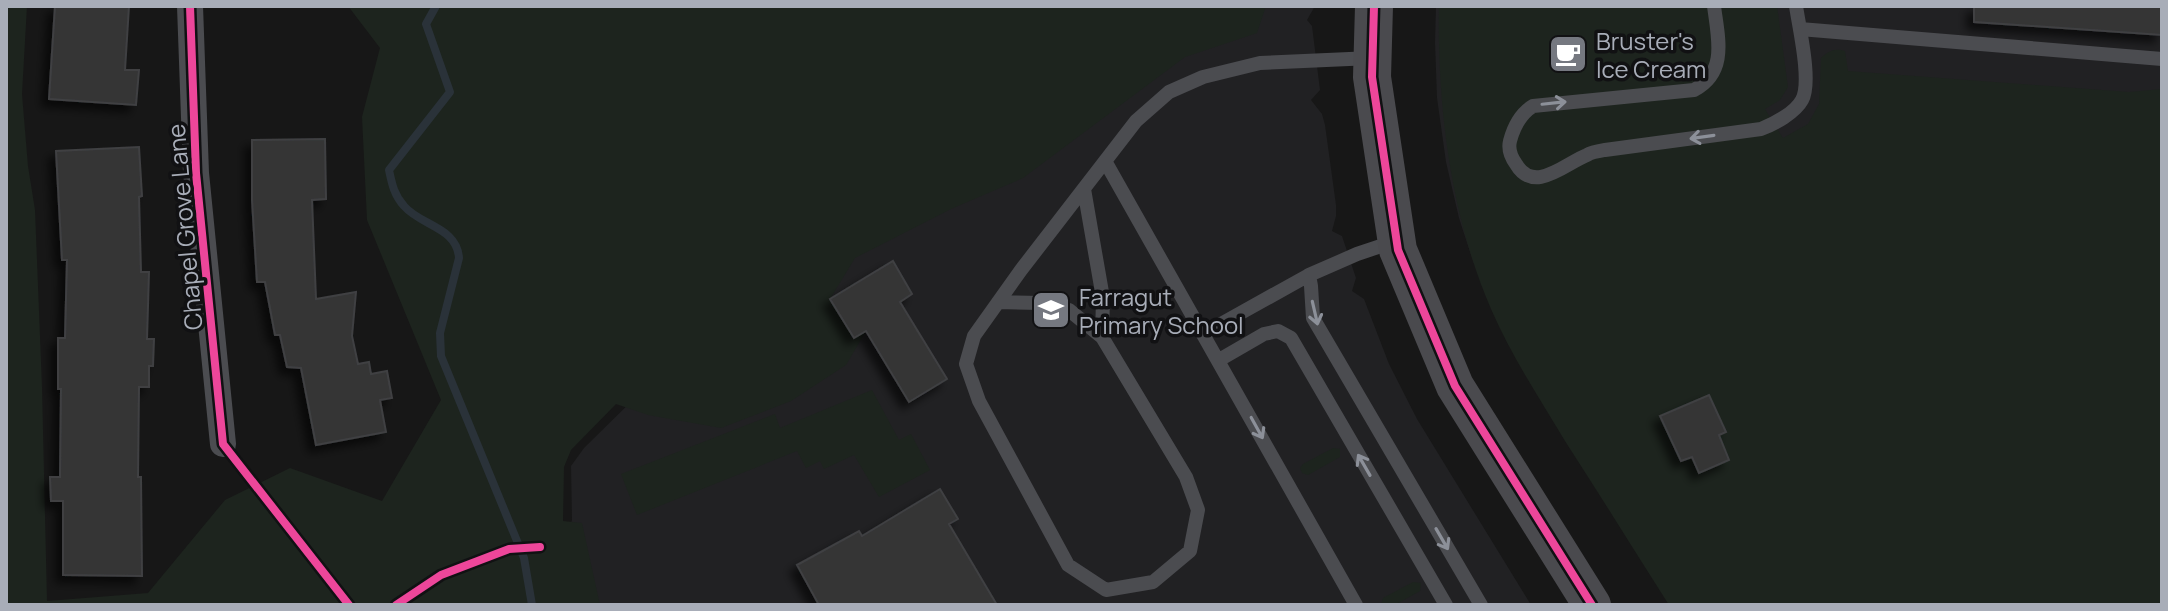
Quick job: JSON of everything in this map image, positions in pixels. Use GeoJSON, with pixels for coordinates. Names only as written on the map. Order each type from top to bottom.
{"type":"FeatureCollection","features":[{"type":"Feature","properties":{"kind":"main road"},"geometry":{"type":"LineString","coordinates":[[1374,6],[1372,77],[1398,250],[1455,386],[1592,605]]}},
{"type":"Feature","properties":{"kind":"street","name":"Chapel Grove Lane"},"geometry":{"type":"LineString","coordinates":[[190,6],[196,173],[223,444]]}},
{"type":"Feature","properties":{"kind":"lane"},"geometry":{"type":"LineString","coordinates":[[1714,6],[1718,53],[1713,74],[1705,84],[1694,90],[1533,106],[1523,112],[1509,146],[1519,170],[1531,177],[1553,175],[1586,155],[1605,150],[1761,129],[1778,122],[1802,101],[1806,74],[1796,6]]}},
{"type":"Feature","properties":{"kind":"lane"},"geometry":{"type":"LineString","coordinates":[[1800,29],[2162,59]]}},
{"type":"Feature","properties":{"kind":"lane"},"geometry":{"type":"LineString","coordinates":[[998,302],[1041,303],[1069,310],[1102,337],[1186,477],[1198,510],[1190,551],[1153,582],[1106,590],[1068,565],[979,401],[966,364],[974,336],[998,302],[1136,121],[1169,92],[1203,77],[1260,63],[1373,58]]}},
{"type":"Feature","properties":{"kind":"lane"},"geometry":{"type":"LineString","coordinates":[[1105,161],[1356,605]]}},
{"type":"Feature","properties":{"kind":"lane"},"geometry":{"type":"LineString","coordinates":[[1084,189],[1103,298],[1102,337]]}},
{"type":"Feature","properties":{"kind":"lane"},"geometry":{"type":"LineString","coordinates":[[1203,334],[1309,275],[1396,241]]}},
{"type":"Feature","properties":{"kind":"lane"},"geometry":{"type":"LineString","coordinates":[[1309,275],[1313,318],[1481,605]]}},
{"type":"Feature","properties":{"kind":"lane"},"geometry":{"type":"LineString","coordinates":[[1219,360],[1264,334],[1278,331],[1291,338],[1446,605]]}},
{"type":"Feature","properties":{"kind":"shaded area"},"geometry":{"type":"Polygon","coordinates":[[[6,6],[27,6],[22,94],[35,210],[47,601],[148,593],[225,500],[290,468],[382,501],[441,400],[367,220],[362,117],[380,48],[348,6],[1266,6],[1257,33],[1185,57],[1023,178],[951,209],[855,258],[830,299],[853,338],[866,331],[846,365],[791,401],[721,428],[648,415],[616,404],[571,450],[564,467],[563,521],[582,523],[600,605],[6,605],[6,6]]]}},
{"type":"Feature","properties":{"kind":"shaded area","name":"Farragut Primary School"},"geometry":{"type":"Polygon","coordinates":[[[1064,6],[1315,6],[1307,20],[1312,26],[1320,90],[1311,100],[1322,114],[1325,125],[1336,205],[1332,231],[1342,236],[1356,278],[1352,291],[1364,299],[1389,364],[1417,419],[1531,605],[564,605],[567,536],[572,520],[571,466],[584,448],[647,386],[1064,6]]]}},
{"type":"Feature","properties":{"kind":"shaded area"},"geometry":{"type":"Polygon","coordinates":[[[1436,6],[2162,6],[2162,95],[1474,264],[1446,162],[1437,98],[1436,6]]]}},
{"type":"Feature","properties":{"kind":"shaded area"},"geometry":{"type":"Polygon","coordinates":[[[1439,6],[1777,6],[1788,87],[1780,100],[1765,109],[1783,138],[1808,124],[1819,104],[1821,58],[1835,50],[1845,51],[1848,71],[2129,92],[2162,89],[2162,605],[1669,605],[1526,376],[1499,326],[1477,274],[1456,199],[1449,160],[1441,83],[1439,6]]]}},
{"type":"Feature","properties":{"kind":"shaded area"},"geometry":{"type":"Polygon","coordinates":[[[872,390],[899,440],[911,434],[930,470],[879,497],[854,455],[824,469],[820,461],[806,468],[797,451],[637,515],[621,474],[775,414],[780,428],[872,390]]]}},
{"type":"Feature","properties":{"kind":"shaded area"},"geometry":{"type":"Polygon","coordinates":[[[1333,448],[1340,449],[1340,457],[1308,475],[1302,473],[1300,468],[1303,464],[1333,448]]]}},
{"type":"Feature","properties":{"kind":"shaded area"},"geometry":{"type":"Polygon","coordinates":[[[1413,582],[1421,583],[1420,591],[1395,605],[1381,605],[1383,598],[1413,582]]]}},
{"type":"Feature","properties":{"kind":"building"},"geometry":{"type":"Polygon","coordinates":[[[55,6],[129,6],[125,70],[139,70],[136,105],[49,99],[55,6]]]}},
{"type":"Feature","properties":{"kind":"building"},"geometry":{"type":"Polygon","coordinates":[[[1974,6],[2162,6],[2162,35],[1974,22],[1974,6]]]}},
{"type":"Feature","properties":{"kind":"building"},"geometry":{"type":"Polygon","coordinates":[[[325,139],[326,199],[312,200],[316,299],[356,292],[352,336],[358,364],[369,362],[371,374],[387,371],[392,398],[380,400],[386,432],[316,445],[301,368],[287,367],[280,335],[275,335],[265,282],[257,282],[252,140],[325,139]]]}},
{"type":"Feature","properties":{"kind":"building"},"geometry":{"type":"Polygon","coordinates":[[[139,147],[141,272],[149,272],[147,339],[154,339],[149,387],[139,387],[138,477],[141,477],[142,576],[63,575],[63,501],[51,501],[50,477],[60,477],[58,338],[65,338],[67,260],[62,260],[56,151],[139,147]]]}},
{"type":"Feature","properties":{"kind":"building"},"geometry":{"type":"Polygon","coordinates":[[[893,261],[912,294],[900,302],[947,379],[909,402],[866,331],[854,338],[830,299],[893,261]]]}},
{"type":"Feature","properties":{"kind":"building"},"geometry":{"type":"Polygon","coordinates":[[[1709,395],[1726,432],[1719,435],[1729,460],[1699,473],[1692,457],[1681,461],[1660,416],[1709,395]]]}},
{"type":"Feature","properties":{"kind":"building"},"geometry":{"type":"Polygon","coordinates":[[[940,489],[958,519],[949,524],[997,605],[819,605],[797,565],[859,531],[862,536],[940,489]]]}},
{"type":"Feature","properties":{"kind":"waterway"},"geometry":{"type":"LineString","coordinates":[[436,6],[426,24],[450,92],[389,170],[392,185],[404,206],[445,233],[457,248],[459,258],[440,333],[441,356],[524,558],[532,605]]}},
{"type":"Feature","properties":{"kind":"cycle path"},"geometry":{"type":"LineString","coordinates":[[190,6],[196,173],[223,444],[349,605]]}},
{"type":"Feature","properties":{"kind":"cycle path"},"geometry":{"type":"LineString","coordinates":[[1374,6],[1372,77],[1398,250],[1455,386],[1592,605]]}},
{"type":"Feature","properties":{"kind":"cycle path"},"geometry":{"type":"LineString","coordinates":[[396,605],[441,575],[509,549],[540,547]]}},
{"type":"Feature","properties":{"kind":"place","name":"Bruster's Ice Cream"},"geometry":{"type":"Point","coordinates":[1568,54]}},
{"type":"Feature","properties":{"kind":"place","name":"Farragut Primary School"},"geometry":{"type":"Point","coordinates":[1051,310]}}]}
